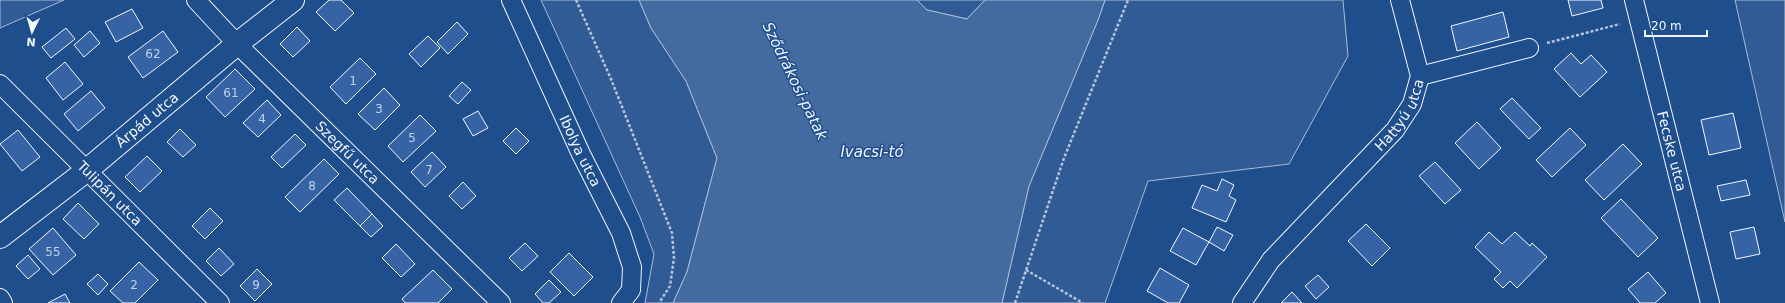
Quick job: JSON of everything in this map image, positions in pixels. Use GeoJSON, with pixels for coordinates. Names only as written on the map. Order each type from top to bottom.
{"type":"FeatureCollection","features":[{"type":"Feature","properties":{"kind":"street","name":"Szegfű utca"},"geometry":{"type":"LineString","coordinates":[[196,0],[237,44],[501,303]]}},
{"type":"Feature","properties":{"kind":"street","name":"Árpád utca"},"geometry":{"type":"LineString","coordinates":[[0,237],[86,171],[237,44],[293,0]]}},
{"type":"Feature","properties":{"kind":"street","name":"Ibolya utca"},"geometry":{"type":"LineString","coordinates":[[511,0],[581,154],[621,234],[632,267],[631,290],[621,303]]}},
{"type":"Feature","properties":{"kind":"street"},"geometry":{"type":"LineString","coordinates":[[1400,0],[1420,76]]}},
{"type":"Feature","properties":{"kind":"street","name":"Fecske utca"},"geometry":{"type":"LineString","coordinates":[[1634,0],[1710,303]]}},
{"type":"Feature","properties":{"kind":"street","name":"Hattyú utca"},"geometry":{"type":"LineString","coordinates":[[1242,303],[1271,260],[1395,130],[1412,104],[1420,76],[1529,48]]}},
{"type":"Feature","properties":{"kind":"street","name":"Tulipán utca"},"geometry":{"type":"LineString","coordinates":[[0,84],[220,303]]}},
{"type":"Feature","properties":{"kind":"street"},"geometry":{"type":"LineString","coordinates":[[0,298],[3,303]]}},
{"type":"Feature","properties":{"kind":"path"},"geometry":{"type":"LineString","coordinates":[[576,0],[614,86],[672,233],[674,258],[670,286],[659,303]]}},
{"type":"Feature","properties":{"kind":"path"},"geometry":{"type":"LineString","coordinates":[[1014,303],[1064,158],[1128,0]]}},
{"type":"Feature","properties":{"kind":"path"},"geometry":{"type":"LineString","coordinates":[[1529,48],[1639,19]]}},
{"type":"Feature","properties":{"kind":"path"},"geometry":{"type":"LineString","coordinates":[[1026,270],[1083,303]]}},
{"type":"Feature","properties":{"kind":"shaded area"},"geometry":{"type":"Polygon","coordinates":[[[0,0],[64,0],[0,28],[0,0]]]}},
{"type":"Feature","properties":{"kind":"shaded area"},"geometry":{"type":"Polygon","coordinates":[[[541,0],[639,0],[651,28],[686,81],[717,158],[687,272],[673,303],[645,303],[654,254],[640,217],[541,0]]]}},
{"type":"Feature","properties":{"kind":"shaded area"},"geometry":{"type":"Polygon","coordinates":[[[917,0],[985,0],[967,19],[927,10],[917,0]]]}},
{"type":"Feature","properties":{"kind":"shaded area"},"geometry":{"type":"Polygon","coordinates":[[[1105,0],[1343,0],[1348,56],[1289,164],[1148,181],[1105,303],[1002,303],[1029,186],[1105,0]]]}},
{"type":"Feature","properties":{"kind":"shaded area"},"geometry":{"type":"Polygon","coordinates":[[[1735,0],[1785,0],[1785,222],[1735,0]]]}},
{"type":"Feature","properties":{"kind":"water","name":"Ivacsi-tó"},"geometry":{"type":"Polygon","coordinates":[[[639,0],[917,0],[927,10],[967,19],[985,0],[1105,0],[1029,186],[1002,303],[673,303],[687,272],[717,158],[686,81],[651,28],[639,0]]]}},
{"type":"Feature","properties":{"kind":"building"},"geometry":{"type":"Polygon","coordinates":[[[329,0],[341,0],[354,13],[335,31],[316,12],[329,0]]]}},
{"type":"Feature","properties":{"kind":"building"},"geometry":{"type":"Polygon","coordinates":[[[1568,0],[1601,0],[1603,8],[1572,16],[1568,0]]]}},
{"type":"Feature","properties":{"kind":"building"},"geometry":{"type":"Polygon","coordinates":[[[132,9],[143,28],[116,42],[105,22],[132,9]]]}},
{"type":"Feature","properties":{"kind":"building"},"geometry":{"type":"Polygon","coordinates":[[[1503,12],[1509,37],[1457,51],[1451,26],[1503,12]]]}},
{"type":"Feature","properties":{"kind":"building"},"geometry":{"type":"Polygon","coordinates":[[[457,22],[468,34],[448,54],[437,42],[457,22]]]}},
{"type":"Feature","properties":{"kind":"building"},"geometry":{"type":"Polygon","coordinates":[[[297,27],[310,41],[293,57],[280,44],[297,27]]]}},
{"type":"Feature","properties":{"kind":"building"},"geometry":{"type":"Polygon","coordinates":[[[66,28],[75,39],[51,58],[42,47],[66,28]]]}},
{"type":"Feature","properties":{"kind":"building"},"geometry":{"type":"Polygon","coordinates":[[[90,31],[100,43],[84,57],[74,45],[90,31]]]}},
{"type":"Feature","properties":{"kind":"building"},"geometry":{"type":"Polygon","coordinates":[[[163,31],[178,52],[143,78],[128,57],[163,31]]]}},
{"type":"Feature","properties":{"kind":"building"},"geometry":{"type":"Polygon","coordinates":[[[428,36],[440,48],[421,67],[409,54],[428,36]]]}},
{"type":"Feature","properties":{"kind":"building"},"geometry":{"type":"Polygon","coordinates":[[[1571,53],[1581,64],[1591,55],[1607,72],[1580,97],[1554,69],[1571,53]]]}},
{"type":"Feature","properties":{"kind":"building"},"geometry":{"type":"Polygon","coordinates":[[[360,58],[376,74],[346,104],[330,87],[360,58]]]}},
{"type":"Feature","properties":{"kind":"building"},"geometry":{"type":"Polygon","coordinates":[[[65,62],[83,84],[63,100],[46,78],[65,62]]]}},
{"type":"Feature","properties":{"kind":"building"},"geometry":{"type":"Polygon","coordinates":[[[235,69],[255,89],[225,117],[206,97],[235,69]]]}},
{"type":"Feature","properties":{"kind":"building"},"geometry":{"type":"Polygon","coordinates":[[[462,82],[471,90],[458,104],[449,96],[462,82]]]}},
{"type":"Feature","properties":{"kind":"building"},"geometry":{"type":"Polygon","coordinates":[[[384,88],[400,105],[375,130],[358,114],[384,88]]]}},
{"type":"Feature","properties":{"kind":"building"},"geometry":{"type":"Polygon","coordinates":[[[91,91],[105,108],[78,131],[64,114],[91,91]]]}},
{"type":"Feature","properties":{"kind":"building"},"geometry":{"type":"Polygon","coordinates":[[[1512,98],[1541,128],[1529,139],[1500,109],[1512,98]]]}},
{"type":"Feature","properties":{"kind":"building"},"geometry":{"type":"Polygon","coordinates":[[[267,100],[281,115],[258,137],[243,123],[267,100]]]}},
{"type":"Feature","properties":{"kind":"building"},"geometry":{"type":"Polygon","coordinates":[[[478,111],[488,128],[473,136],[463,119],[478,111]]]}},
{"type":"Feature","properties":{"kind":"building"},"geometry":{"type":"Polygon","coordinates":[[[1733,113],[1741,148],[1709,155],[1701,120],[1733,113]]]}},
{"type":"Feature","properties":{"kind":"building"},"geometry":{"type":"Polygon","coordinates":[[[420,115],[436,131],[403,162],[388,146],[420,115]]]}},
{"type":"Feature","properties":{"kind":"building"},"geometry":{"type":"Polygon","coordinates":[[[1477,122],[1501,148],[1479,169],[1455,143],[1477,122]]]}},
{"type":"Feature","properties":{"kind":"building"},"geometry":{"type":"Polygon","coordinates":[[[516,128],[529,141],[516,154],[503,141],[516,128]]]}},
{"type":"Feature","properties":{"kind":"building"},"geometry":{"type":"Polygon","coordinates":[[[1570,128],[1586,145],[1552,177],[1536,160],[1570,128]]]}},
{"type":"Feature","properties":{"kind":"building"},"geometry":{"type":"Polygon","coordinates":[[[180,129],[196,145],[183,157],[167,142],[180,129]]]}},
{"type":"Feature","properties":{"kind":"building"},"geometry":{"type":"Polygon","coordinates":[[[18,130],[40,157],[22,171],[0,144],[18,130]]]}},
{"type":"Feature","properties":{"kind":"building"},"geometry":{"type":"Polygon","coordinates":[[[295,134],[306,145],[282,168],[271,157],[295,134]]]}},
{"type":"Feature","properties":{"kind":"building"},"geometry":{"type":"Polygon","coordinates":[[[1623,144],[1642,164],[1604,200],[1585,180],[1623,144]]]}},
{"type":"Feature","properties":{"kind":"building"},"geometry":{"type":"Polygon","coordinates":[[[432,152],[446,167],[425,187],[411,172],[432,152]]]}},
{"type":"Feature","properties":{"kind":"building"},"geometry":{"type":"Polygon","coordinates":[[[147,156],[162,171],[140,192],[125,177],[147,156]]]}},
{"type":"Feature","properties":{"kind":"building"},"geometry":{"type":"Polygon","coordinates":[[[324,159],[339,174],[300,212],[285,197],[324,159]]]}},
{"type":"Feature","properties":{"kind":"building"},"geometry":{"type":"Polygon","coordinates":[[[1435,162],[1461,190],[1445,204],[1419,176],[1435,162]]]}},
{"type":"Feature","properties":{"kind":"building"},"geometry":{"type":"Polygon","coordinates":[[[1222,179],[1234,185],[1229,196],[1236,200],[1226,222],[1192,208],[1202,185],[1217,191],[1222,179]]]}},
{"type":"Feature","properties":{"kind":"building"},"geometry":{"type":"Polygon","coordinates":[[[1746,180],[1750,195],[1721,201],[1717,186],[1746,180]]]}},
{"type":"Feature","properties":{"kind":"building"},"geometry":{"type":"Polygon","coordinates":[[[463,182],[476,196],[462,209],[449,196],[463,182]]]}},
{"type":"Feature","properties":{"kind":"building"},"geometry":{"type":"Polygon","coordinates":[[[347,188],[372,214],[360,226],[334,200],[347,188]]]}},
{"type":"Feature","properties":{"kind":"building"},"geometry":{"type":"Polygon","coordinates":[[[1621,199],[1658,238],[1638,257],[1601,218],[1621,199]]]}},
{"type":"Feature","properties":{"kind":"building"},"geometry":{"type":"Polygon","coordinates":[[[78,203],[99,224],[84,239],[63,219],[78,203]]]}},
{"type":"Feature","properties":{"kind":"building"},"geometry":{"type":"Polygon","coordinates":[[[210,208],[223,221],[205,239],[192,226],[210,208]]]}},
{"type":"Feature","properties":{"kind":"building"},"geometry":{"type":"Polygon","coordinates":[[[372,214],[383,226],[371,237],[360,226],[372,214]]]}},
{"type":"Feature","properties":{"kind":"building"},"geometry":{"type":"Polygon","coordinates":[[[1366,224],[1390,248],[1372,266],[1348,241],[1366,224]]]}},
{"type":"Feature","properties":{"kind":"building"},"geometry":{"type":"Polygon","coordinates":[[[1217,227],[1233,235],[1224,251],[1209,242],[1217,227]]]}},
{"type":"Feature","properties":{"kind":"building"},"geometry":{"type":"Polygon","coordinates":[[[1754,227],[1760,254],[1736,259],[1730,232],[1754,227]]]}},
{"type":"Feature","properties":{"kind":"building"},"geometry":{"type":"Polygon","coordinates":[[[53,228],[76,255],[53,275],[29,249],[53,228]]]}},
{"type":"Feature","properties":{"kind":"building"},"geometry":{"type":"Polygon","coordinates":[[[1183,228],[1209,242],[1196,265],[1170,251],[1183,228]]]}},
{"type":"Feature","properties":{"kind":"building"},"geometry":{"type":"Polygon","coordinates":[[[1489,232],[1502,244],[1515,232],[1530,246],[1532,243],[1547,257],[1517,288],[1510,281],[1503,288],[1494,279],[1501,272],[1475,247],[1489,232]]]}},
{"type":"Feature","properties":{"kind":"building"},"geometry":{"type":"Polygon","coordinates":[[[525,243],[538,256],[522,271],[509,258],[525,243]]]}},
{"type":"Feature","properties":{"kind":"building"},"geometry":{"type":"Polygon","coordinates":[[[396,244],[415,264],[401,277],[382,258],[396,244]]]}},
{"type":"Feature","properties":{"kind":"building"},"geometry":{"type":"Polygon","coordinates":[[[219,248],[234,264],[221,276],[206,261],[219,248]]]}},
{"type":"Feature","properties":{"kind":"building"},"geometry":{"type":"Polygon","coordinates":[[[569,253],[593,277],[574,296],[550,272],[569,253]]]}},
{"type":"Feature","properties":{"kind":"building"},"geometry":{"type":"Polygon","coordinates":[[[28,255],[40,269],[28,279],[16,266],[28,255]]]}},
{"type":"Feature","properties":{"kind":"building"},"geometry":{"type":"Polygon","coordinates":[[[139,262],[158,280],[135,303],[123,303],[110,291],[139,262]]]}},
{"type":"Feature","properties":{"kind":"building"},"geometry":{"type":"Polygon","coordinates":[[[1160,268],[1189,285],[1179,303],[1168,303],[1147,291],[1160,268]]]}},
{"type":"Feature","properties":{"kind":"building"},"geometry":{"type":"Polygon","coordinates":[[[257,269],[272,284],[255,301],[240,286],[257,269]]]}},
{"type":"Feature","properties":{"kind":"building"},"geometry":{"type":"Polygon","coordinates":[[[433,270],[452,289],[438,303],[405,303],[402,299],[433,270]]]}},
{"type":"Feature","properties":{"kind":"building"},"geometry":{"type":"Polygon","coordinates":[[[1648,272],[1666,293],[1655,303],[1640,303],[1628,289],[1648,272]]]}},
{"type":"Feature","properties":{"kind":"building"},"geometry":{"type":"Polygon","coordinates":[[[98,274],[108,284],[98,295],[87,284],[98,274]]]}},
{"type":"Feature","properties":{"kind":"building"},"geometry":{"type":"Polygon","coordinates":[[[1318,275],[1329,287],[1316,299],[1305,286],[1318,275]]]}},
{"type":"Feature","properties":{"kind":"building"},"geometry":{"type":"Polygon","coordinates":[[[549,280],[561,292],[549,303],[543,303],[535,294],[549,280]]]}},
{"type":"Feature","properties":{"kind":"building"},"geometry":{"type":"Polygon","coordinates":[[[1292,292],[1302,303],[1281,303],[1292,292]]]}},
{"type":"Feature","properties":{"kind":"building"},"geometry":{"type":"Polygon","coordinates":[[[65,294],[70,303],[48,303],[65,294]]]}},
{"type":"Feature","properties":{"kind":"water label","name":"Sződrákosi-patak"},"geometry":{"type":"Point","coordinates":[795,81]}}]}
